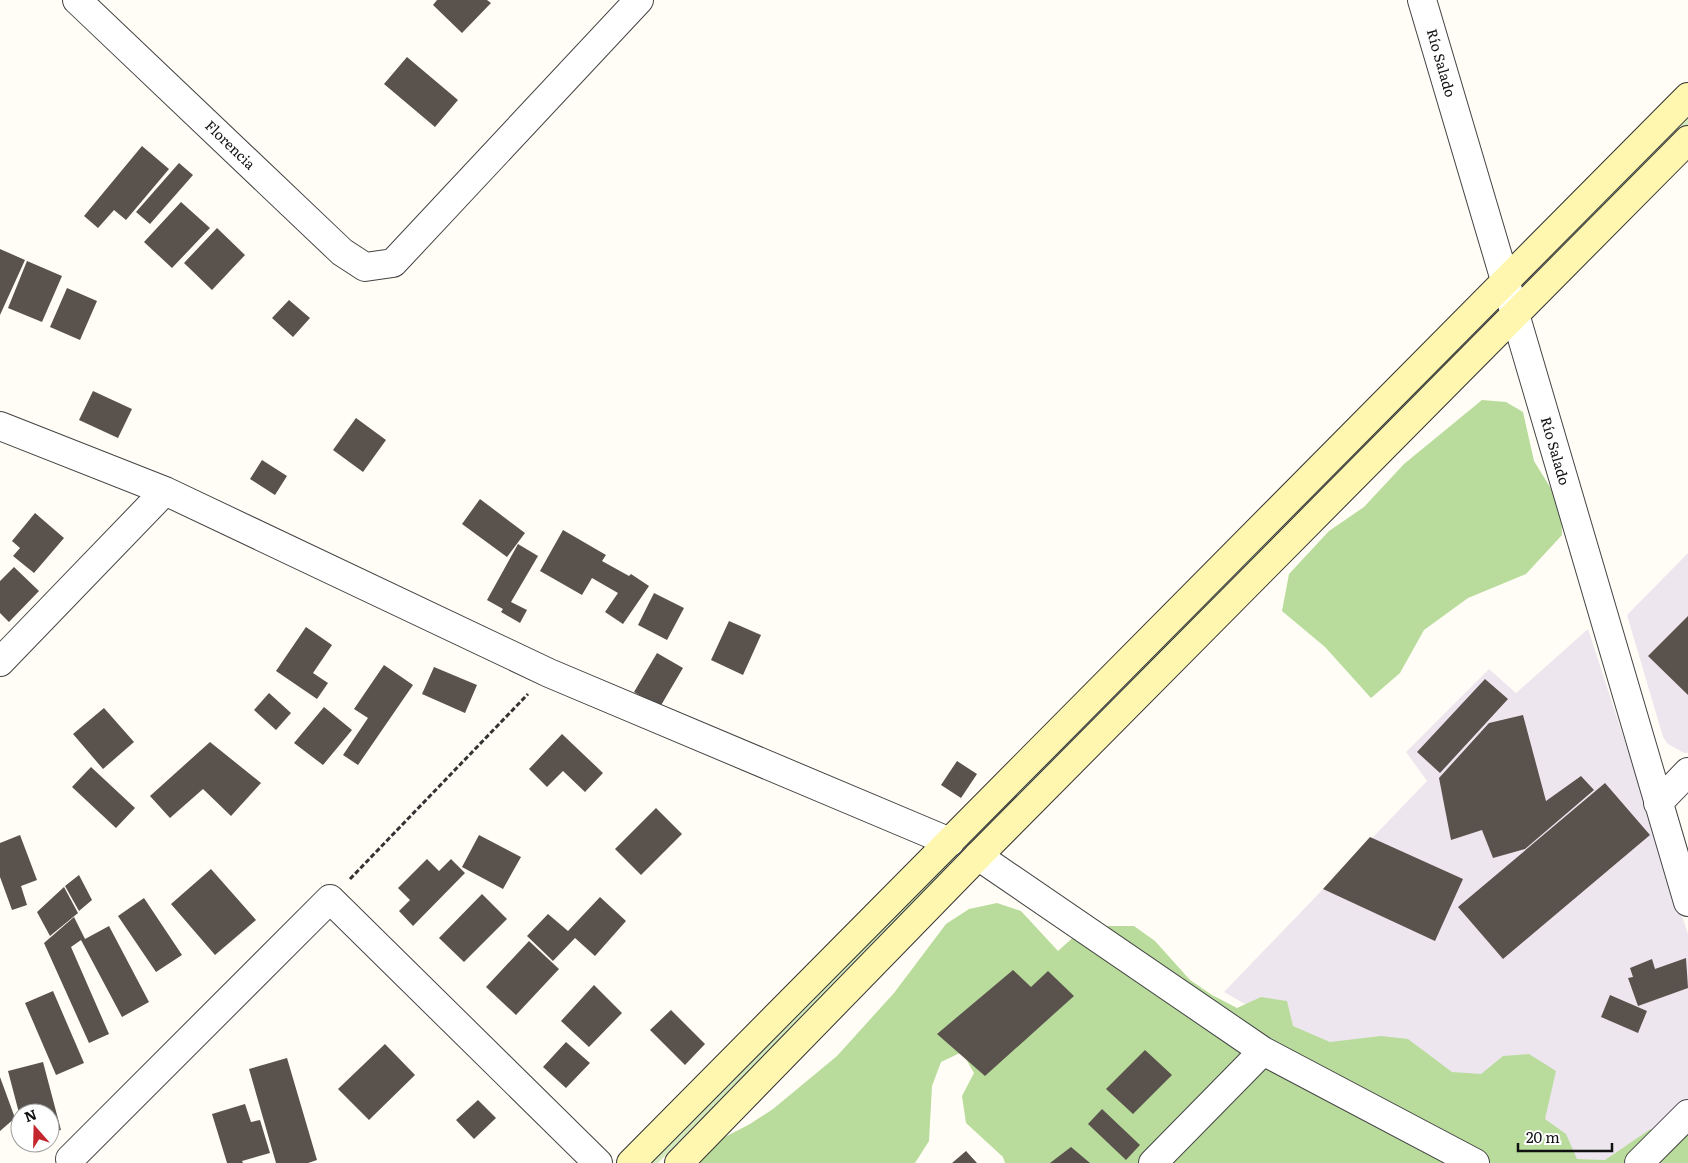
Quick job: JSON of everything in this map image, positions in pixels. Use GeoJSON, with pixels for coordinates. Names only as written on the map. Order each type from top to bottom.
{"type":"FeatureCollection","features":[{"type":"Feature","properties":{"kind":"main road"},"geometry":{"type":"LineString","coordinates":[[630,1163],[1688,97]]}},
{"type":"Feature","properties":{"kind":"main road"},"geometry":{"type":"LineString","coordinates":[[679,1163],[978,856],[1688,140]]}},
{"type":"Feature","properties":{"kind":"street","name":"Florencia"},"geometry":{"type":"LineString","coordinates":[[90,4],[342,252],[365,267],[393,263],[639,0]]}},
{"type":"Feature","properties":{"kind":"street","name":"Río Salado"},"geometry":{"type":"LineString","coordinates":[[1422,0],[1688,902]]}},
{"type":"Feature","properties":{"kind":"street"},"geometry":{"type":"LineString","coordinates":[[0,426],[165,491],[549,673],[950,842]]}},
{"type":"Feature","properties":{"kind":"street"},"geometry":{"type":"LineString","coordinates":[[0,662],[165,491]]}},
{"type":"Feature","properties":{"kind":"street"},"geometry":{"type":"LineString","coordinates":[[1658,803],[1688,772]]}},
{"type":"Feature","properties":{"kind":"street"},"geometry":{"type":"LineString","coordinates":[[978,856],[1263,1051],[1475,1163]]}},
{"type":"Feature","properties":{"kind":"street"},"geometry":{"type":"LineString","coordinates":[[70,1159],[330,899],[598,1163]]}},
{"type":"Feature","properties":{"kind":"street"},"geometry":{"type":"LineString","coordinates":[[1153,1163],[1263,1051]]}},
{"type":"Feature","properties":{"kind":"street"},"geometry":{"type":"LineString","coordinates":[[1639,1163],[1688,1114]]}},
{"type":"Feature","properties":{"kind":"path"},"geometry":{"type":"LineString","coordinates":[[330,899],[549,673]]}},
{"type":"Feature","properties":{"kind":"shaded area"},"geometry":{"type":"Polygon","coordinates":[[[1688,553],[1688,753],[1684,753],[1668,744],[1663,737],[1627,615],[1688,553]]]}},
{"type":"Feature","properties":{"kind":"shaded area"},"geometry":{"type":"Polygon","coordinates":[[[1588,629],[1688,934],[1688,1101],[1623,1163],[1517,1163],[1224,992],[1427,781],[1406,752],[1489,669],[1516,693],[1588,629]]]}},
{"type":"Feature","properties":{"kind":"green space"},"geometry":{"type":"Polygon","coordinates":[[[1688,112],[1688,125],[1551,263],[1544,261],[1688,112]]]}},
{"type":"Feature","properties":{"kind":"green space"},"geometry":{"type":"Polygon","coordinates":[[[1457,349],[1460,351],[658,1163],[647,1163],[1457,349]]]}},
{"type":"Feature","properties":{"kind":"green space"},"geometry":{"type":"Polygon","coordinates":[[[1482,400],[1506,402],[1523,412],[1534,461],[1561,505],[1562,535],[1526,574],[1468,598],[1424,630],[1400,673],[1371,698],[1325,647],[1282,611],[1289,574],[1329,531],[1364,507],[1404,464],[1482,400]]]}},
{"type":"Feature","properties":{"kind":"green space"},"geometry":{"type":"Polygon","coordinates":[[[997,903],[1021,911],[1058,951],[1078,933],[1104,926],[1134,926],[1155,941],[1190,980],[1212,995],[1237,1008],[1261,997],[1287,1001],[1293,1026],[1330,1042],[1381,1036],[1408,1039],[1452,1072],[1481,1074],[1503,1056],[1529,1054],[1556,1071],[1545,1119],[1566,1134],[1577,1159],[1605,1160],[1649,1130],[1688,1120],[1688,1163],[1005,1163],[1003,1157],[966,1123],[962,1096],[974,1073],[962,1052],[941,1062],[932,1086],[929,1141],[915,1163],[689,1163],[702,1149],[750,1124],[773,1109],[837,1056],[894,993],[946,924],[969,909],[997,903]]]}},
{"type":"Feature","properties":{"kind":"building"},"geometry":{"type":"Polygon","coordinates":[[[437,0],[487,0],[491,3],[462,33],[433,5],[437,0]]]}},
{"type":"Feature","properties":{"kind":"building"},"geometry":{"type":"Polygon","coordinates":[[[407,57],[458,100],[435,127],[384,84],[407,57]]]}},
{"type":"Feature","properties":{"kind":"building"},"geometry":{"type":"Polygon","coordinates":[[[142,146],[169,169],[126,220],[114,210],[98,228],[84,216],[142,146]]]}},
{"type":"Feature","properties":{"kind":"building"},"geometry":{"type":"Polygon","coordinates":[[[179,163],[193,175],[150,224],[136,212],[179,163]]]}},
{"type":"Feature","properties":{"kind":"building"},"geometry":{"type":"Polygon","coordinates":[[[181,202],[210,228],[172,268],[144,242],[181,202]]]}},
{"type":"Feature","properties":{"kind":"building"},"geometry":{"type":"Polygon","coordinates":[[[217,228],[245,255],[212,290],[184,263],[217,228]]]}},
{"type":"Feature","properties":{"kind":"building"},"geometry":{"type":"Polygon","coordinates":[[[0,249],[25,260],[0,315],[0,249]]]}},
{"type":"Feature","properties":{"kind":"building"},"geometry":{"type":"Polygon","coordinates":[[[27,261],[62,276],[42,322],[8,308],[27,261]]]}},
{"type":"Feature","properties":{"kind":"building"},"geometry":{"type":"Polygon","coordinates":[[[67,288],[97,301],[80,340],[50,327],[67,288]]]}},
{"type":"Feature","properties":{"kind":"building"},"geometry":{"type":"Polygon","coordinates":[[[289,300],[310,318],[293,337],[272,318],[289,300]]]}},
{"type":"Feature","properties":{"kind":"building"},"geometry":{"type":"Polygon","coordinates":[[[93,391],[132,409],[118,438],[79,420],[93,391]]]}},
{"type":"Feature","properties":{"kind":"building"},"geometry":{"type":"Polygon","coordinates":[[[356,418],[386,440],[363,472],[333,450],[356,418]]]}},
{"type":"Feature","properties":{"kind":"building"},"geometry":{"type":"Polygon","coordinates":[[[262,460],[287,476],[275,495],[250,479],[262,460]]]}},
{"type":"Feature","properties":{"kind":"building"},"geometry":{"type":"Polygon","coordinates":[[[480,499],[525,533],[507,557],[462,524],[480,499]]]}},
{"type":"Feature","properties":{"kind":"building"},"geometry":{"type":"Polygon","coordinates":[[[35,513],[64,538],[34,573],[13,556],[20,548],[12,541],[35,513]]]}},
{"type":"Feature","properties":{"kind":"building"},"geometry":{"type":"Polygon","coordinates":[[[563,530],[606,555],[602,561],[629,576],[631,574],[649,586],[623,624],[605,612],[618,593],[592,578],[582,595],[540,571],[563,530]]]}},
{"type":"Feature","properties":{"kind":"building"},"geometry":{"type":"Polygon","coordinates":[[[518,544],[538,556],[511,602],[527,610],[520,623],[501,612],[503,609],[487,600],[518,544]]]}},
{"type":"Feature","properties":{"kind":"building"},"geometry":{"type":"Polygon","coordinates":[[[14,567],[39,591],[9,622],[0,613],[0,581],[14,567]]]}},
{"type":"Feature","properties":{"kind":"building"},"geometry":{"type":"Polygon","coordinates":[[[654,593],[684,608],[667,640],[638,625],[654,593]]]}},
{"type":"Feature","properties":{"kind":"building"},"geometry":{"type":"Polygon","coordinates":[[[1688,616],[1688,695],[1648,656],[1688,616]]]}},
{"type":"Feature","properties":{"kind":"building"},"geometry":{"type":"Polygon","coordinates":[[[729,621],[761,635],[743,675],[711,660],[729,621]]]}},
{"type":"Feature","properties":{"kind":"building"},"geometry":{"type":"Polygon","coordinates":[[[306,627],[332,645],[313,673],[328,683],[317,699],[276,671],[306,627]]]}},
{"type":"Feature","properties":{"kind":"building"},"geometry":{"type":"Polygon","coordinates":[[[657,653],[683,668],[660,707],[634,692],[657,653]]]}},
{"type":"Feature","properties":{"kind":"building"},"geometry":{"type":"Polygon","coordinates":[[[384,665],[413,685],[358,765],[343,755],[368,718],[354,709],[384,665]]]}},
{"type":"Feature","properties":{"kind":"building"},"geometry":{"type":"Polygon","coordinates":[[[434,667],[477,685],[465,713],[422,694],[434,667]]]}},
{"type":"Feature","properties":{"kind":"building"},"geometry":{"type":"Polygon","coordinates":[[[1485,679],[1508,699],[1440,773],[1417,752],[1485,679]]]}},
{"type":"Feature","properties":{"kind":"building"},"geometry":{"type":"Polygon","coordinates":[[[269,693],[291,713],[276,730],[254,710],[269,693]]]}},
{"type":"Feature","properties":{"kind":"building"},"geometry":{"type":"Polygon","coordinates":[[[324,707],[352,730],[323,765],[294,743],[324,707]]]}},
{"type":"Feature","properties":{"kind":"building"},"geometry":{"type":"Polygon","coordinates":[[[104,708],[134,742],[103,769],[73,734],[104,708]]]}},
{"type":"Feature","properties":{"kind":"building"},"geometry":{"type":"Polygon","coordinates":[[[1523,715],[1546,801],[1581,776],[1594,790],[1525,849],[1493,858],[1482,830],[1451,840],[1439,778],[1489,723],[1523,715]]]}},
{"type":"Feature","properties":{"kind":"building"},"geometry":{"type":"Polygon","coordinates":[[[562,734],[603,773],[585,792],[563,771],[547,787],[529,769],[562,734]]]}},
{"type":"Feature","properties":{"kind":"building"},"geometry":{"type":"Polygon","coordinates":[[[210,742],[261,783],[231,816],[203,789],[170,818],[150,796],[210,742]]]}},
{"type":"Feature","properties":{"kind":"building"},"geometry":{"type":"Polygon","coordinates":[[[957,761],[977,774],[961,798],[941,785],[957,761]]]}},
{"type":"Feature","properties":{"kind":"building"},"geometry":{"type":"Polygon","coordinates":[[[91,767],[135,808],[116,828],[72,787],[91,767]]]}},
{"type":"Feature","properties":{"kind":"building"},"geometry":{"type":"Polygon","coordinates":[[[1605,783],[1650,835],[1503,959],[1458,907],[1605,783]]]}},
{"type":"Feature","properties":{"kind":"building"},"geometry":{"type":"Polygon","coordinates":[[[656,808],[682,834],[641,875],[615,849],[656,808]]]}},
{"type":"Feature","properties":{"kind":"building"},"geometry":{"type":"Polygon","coordinates":[[[20,835],[37,880],[21,886],[27,905],[12,910],[0,877],[0,843],[20,835]]]}},
{"type":"Feature","properties":{"kind":"building"},"geometry":{"type":"Polygon","coordinates":[[[479,835],[521,857],[503,889],[462,867],[479,835]]]}},
{"type":"Feature","properties":{"kind":"building"},"geometry":{"type":"Polygon","coordinates":[[[1370,837],[1463,879],[1435,941],[1323,889],[1370,837]]]}},
{"type":"Feature","properties":{"kind":"building"},"geometry":{"type":"Polygon","coordinates":[[[427,859],[439,871],[451,859],[465,873],[413,926],[399,911],[410,900],[398,888],[427,859]]]}},
{"type":"Feature","properties":{"kind":"building"},"geometry":{"type":"Polygon","coordinates":[[[211,869],[256,920],[215,955],[171,904],[211,869]]]}},
{"type":"Feature","properties":{"kind":"building"},"geometry":{"type":"Polygon","coordinates":[[[79,875],[92,900],[79,911],[65,886],[79,875]]]}},
{"type":"Feature","properties":{"kind":"building"},"geometry":{"type":"Polygon","coordinates":[[[64,887],[78,913],[50,936],[37,912],[64,887]]]}},
{"type":"Feature","properties":{"kind":"building"},"geometry":{"type":"Polygon","coordinates":[[[482,894],[507,919],[464,962],[439,938],[482,894]]]}},
{"type":"Feature","properties":{"kind":"building"},"geometry":{"type":"Polygon","coordinates":[[[600,897],[626,921],[595,956],[575,938],[553,961],[527,936],[548,914],[568,931],[600,897]]]}},
{"type":"Feature","properties":{"kind":"building"},"geometry":{"type":"Polygon","coordinates":[[[144,898],[182,955],[156,972],[118,916],[144,898]]]}},
{"type":"Feature","properties":{"kind":"building"},"geometry":{"type":"Polygon","coordinates":[[[74,917],[85,939],[109,926],[149,1002],[122,1017],[81,940],[71,947],[109,1034],[89,1043],[44,943],[74,917]]]}},
{"type":"Feature","properties":{"kind":"building"},"geometry":{"type":"Polygon","coordinates":[[[529,941],[559,969],[516,1015],[486,987],[529,941]]]}},
{"type":"Feature","properties":{"kind":"building"},"geometry":{"type":"Polygon","coordinates":[[[1686,958],[1688,988],[1638,1006],[1628,978],[1633,977],[1630,968],[1652,959],[1655,969],[1686,958]]]}},
{"type":"Feature","properties":{"kind":"building"},"geometry":{"type":"Polygon","coordinates":[[[1013,970],[1031,987],[1048,971],[1074,996],[985,1076],[937,1034],[1013,970]]]}},
{"type":"Feature","properties":{"kind":"building"},"geometry":{"type":"Polygon","coordinates":[[[594,985],[622,1013],[589,1047],[561,1021],[594,985]]]}},
{"type":"Feature","properties":{"kind":"building"},"geometry":{"type":"Polygon","coordinates":[[[53,991],[84,1063],[56,1075],[25,1003],[53,991]]]}},
{"type":"Feature","properties":{"kind":"building"},"geometry":{"type":"Polygon","coordinates":[[[1610,995],[1647,1011],[1638,1033],[1601,1017],[1610,995]]]}},
{"type":"Feature","properties":{"kind":"building"},"geometry":{"type":"Polygon","coordinates":[[[671,1010],[705,1044],[685,1065],[650,1030],[671,1010]]]}},
{"type":"Feature","properties":{"kind":"building"},"geometry":{"type":"Polygon","coordinates":[[[566,1042],[590,1063],[566,1088],[543,1067],[566,1042]]]}},
{"type":"Feature","properties":{"kind":"building"},"geometry":{"type":"Polygon","coordinates":[[[385,1044],[415,1075],[369,1120],[338,1089],[385,1044]]]}},
{"type":"Feature","properties":{"kind":"building"},"geometry":{"type":"Polygon","coordinates":[[[1145,1050],[1172,1075],[1133,1114],[1106,1089],[1145,1050]]]}},
{"type":"Feature","properties":{"kind":"building"},"geometry":{"type":"Polygon","coordinates":[[[287,1058],[317,1160],[308,1163],[276,1163],[249,1069],[287,1058]]]}},
{"type":"Feature","properties":{"kind":"building"},"geometry":{"type":"Polygon","coordinates":[[[43,1062],[54,1103],[16,1103],[8,1071],[43,1062]]]}},
{"type":"Feature","properties":{"kind":"building"},"geometry":{"type":"Polygon","coordinates":[[[0,1077],[10,1104],[10,1122],[0,1131],[0,1077]]]}},
{"type":"Feature","properties":{"kind":"building"},"geometry":{"type":"Polygon","coordinates":[[[478,1100],[496,1118],[474,1139],[456,1120],[478,1100]]]}},
{"type":"Feature","properties":{"kind":"building"},"geometry":{"type":"Polygon","coordinates":[[[245,1104],[251,1122],[260,1120],[270,1153],[242,1161],[243,1163],[227,1163],[212,1114],[245,1104]]]}},
{"type":"Feature","properties":{"kind":"building"},"geometry":{"type":"Polygon","coordinates":[[[1102,1109],[1140,1145],[1126,1160],[1088,1124],[1102,1109]]]}},
{"type":"Feature","properties":{"kind":"building"},"geometry":{"type":"Polygon","coordinates":[[[1071,1147],[1090,1163],[1050,1163],[1071,1147]]]}},
{"type":"Feature","properties":{"kind":"building"},"geometry":{"type":"Polygon","coordinates":[[[966,1151],[977,1163],[952,1163],[966,1151]]]}}]}
